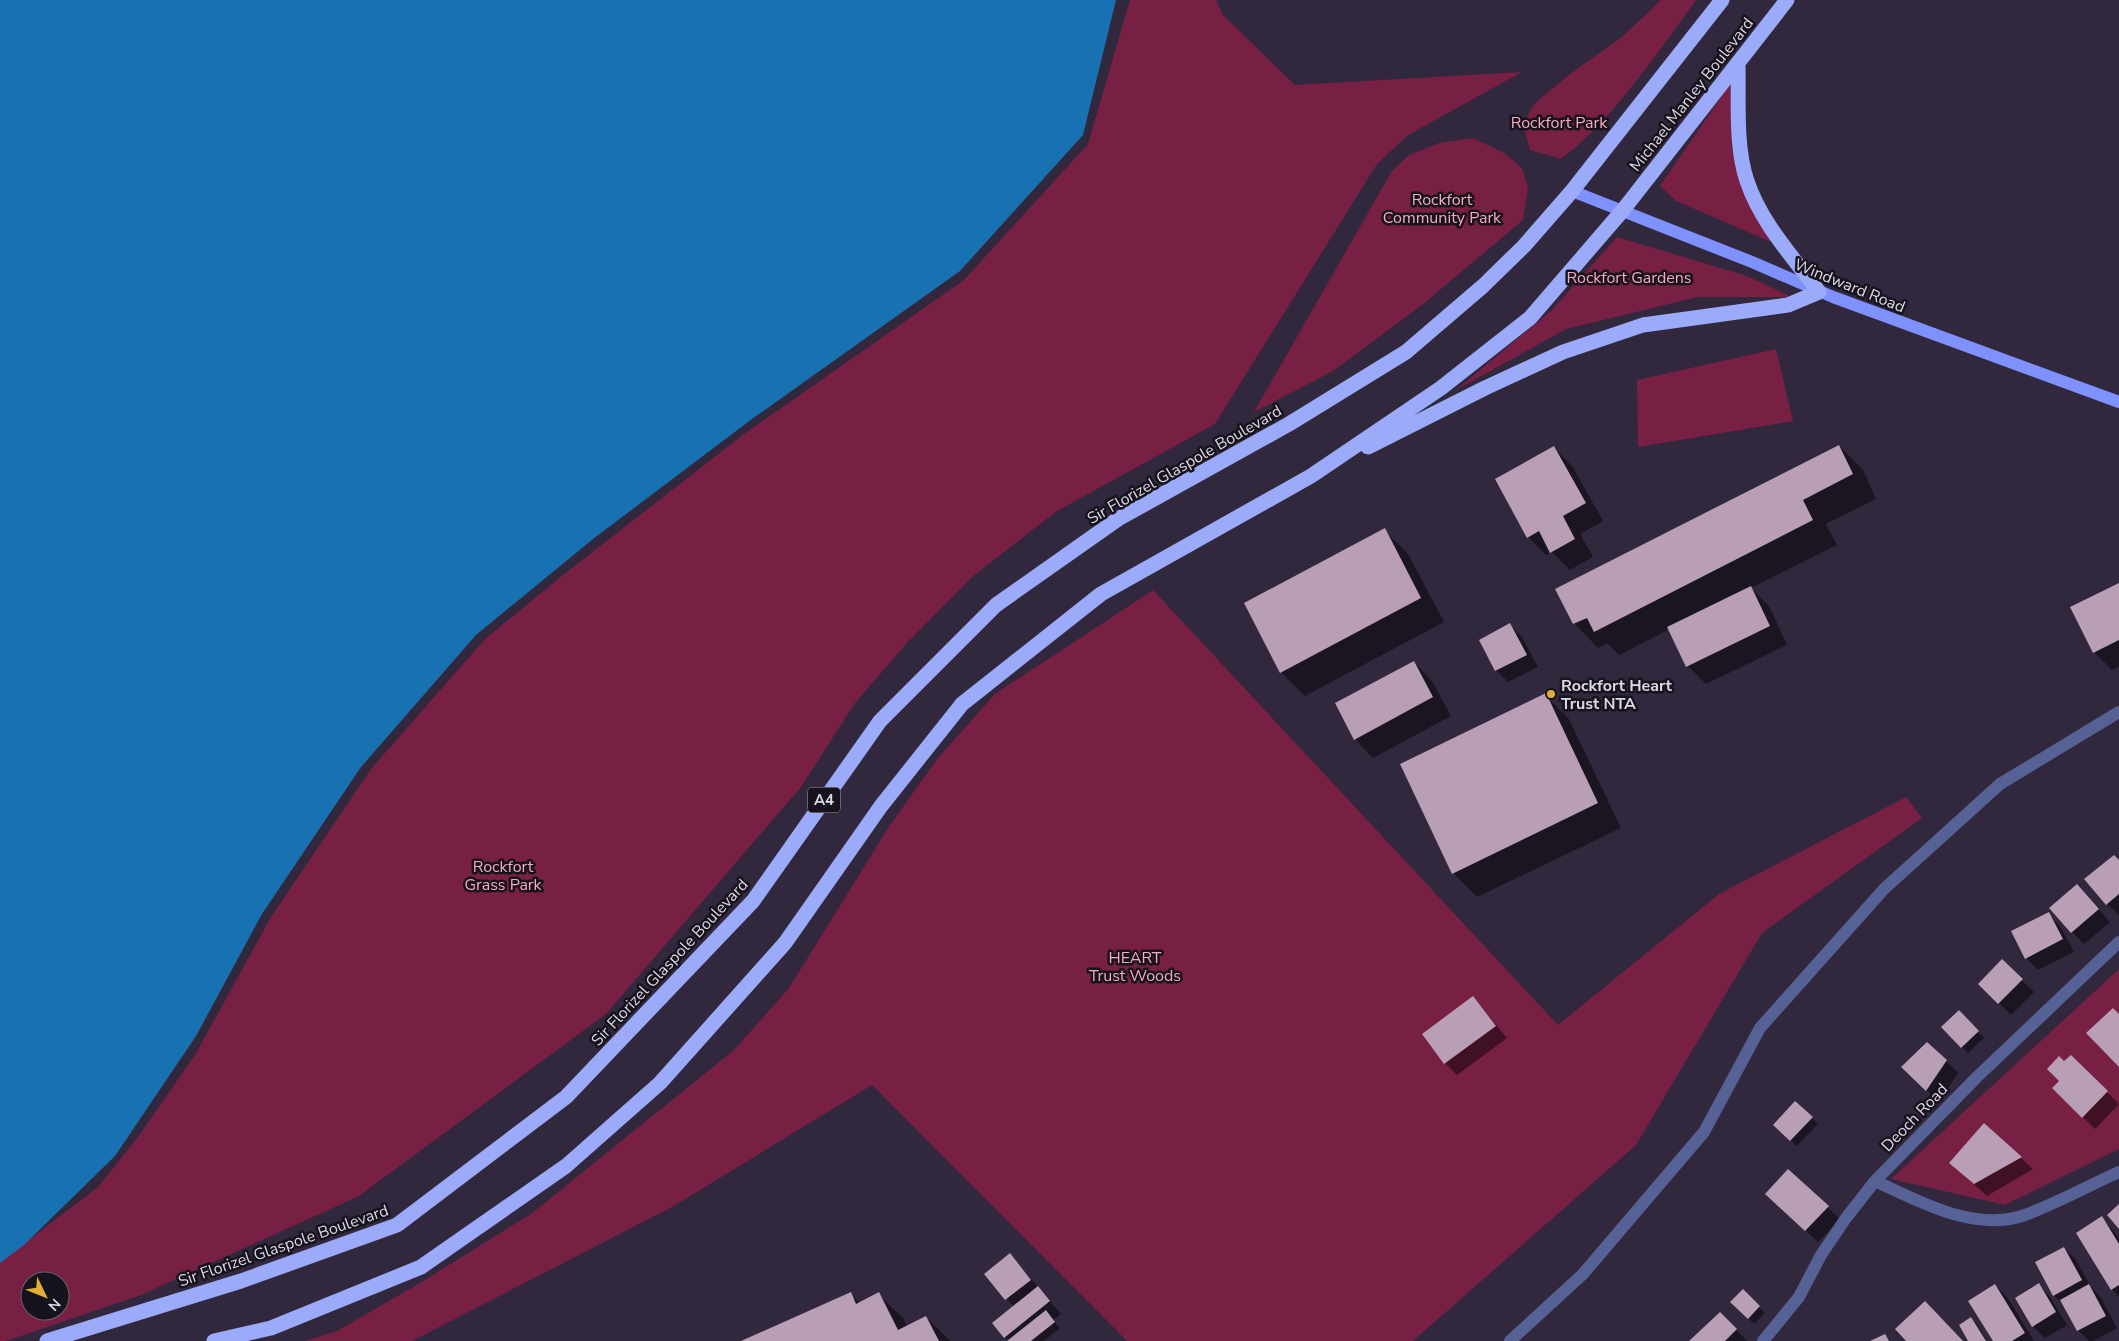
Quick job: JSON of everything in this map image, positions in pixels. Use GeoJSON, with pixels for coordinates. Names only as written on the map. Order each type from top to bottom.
{"type":"FeatureCollection","features":[{"type":"Feature","properties":{"kind":"highway","name":"Michael Manley Boulevard"},"geometry":{"type":"LineString","coordinates":[[1572,191],[1722,0]]}},
{"type":"Feature","properties":{"kind":"highway","name":"Michael Manley Boulevard"},"geometry":{"type":"LineString","coordinates":[[1622,210],[1787,0]]}},
{"type":"Feature","properties":{"kind":"highway"},"geometry":{"type":"LineString","coordinates":[[214,1341],[271,1328],[421,1267],[566,1166],[660,1083],[785,942],[881,806],[962,704],[1101,594],[1311,476],[1486,388],[1564,352],[1643,325],[1788,305],[1820,292],[1759,211],[1746,179],[1740,135],[1738,63]]}},
{"type":"Feature","properties":{"kind":"highway","name":"Sir Florizel Glaspole Boulevard"},"geometry":{"type":"LineString","coordinates":[[47,1341],[241,1281],[397,1224],[566,1096],[753,901],[880,722],[996,605],[1118,519],[1289,424],[1406,352],[1490,279],[1524,246],[1572,191]]}},
{"type":"Feature","properties":{"kind":"highway"},"geometry":{"type":"LineString","coordinates":[[1311,476],[1441,388],[1530,318],[1622,210]]}},
{"type":"Feature","properties":{"kind":"main road","name":"Windward Road"},"geometry":{"type":"LineString","coordinates":[[1572,191],[1820,292],[2119,402]]}},
{"type":"Feature","properties":{"kind":"street"},"geometry":{"type":"LineString","coordinates":[[1510,1341],[1584,1274],[1704,1132],[1760,1028],[1884,889],[2000,784],[2119,712]]}},
{"type":"Feature","properties":{"kind":"street","name":"Deoch Road"},"geometry":{"type":"LineString","coordinates":[[1763,1341],[1798,1297],[1821,1255],[1874,1181],[1977,1077],[2119,942]]}},
{"type":"Feature","properties":{"kind":"street"},"geometry":{"type":"LineString","coordinates":[[1874,1181],[1942,1212],[1989,1220],[2023,1216],[2119,1172]]}},
{"type":"Feature","properties":{"kind":"green space","name":"Rockfort Grass Park"},"geometry":{"type":"Polygon","coordinates":[[[1130,0],[1216,0],[1223,15],[1295,85],[1522,72],[1408,135],[1377,164],[1215,424],[1057,511],[972,577],[907,643],[855,703],[801,787],[606,1014],[359,1196],[141,1295],[70,1319],[70,1271],[20,1271],[20,1321],[65,1321],[6,1341],[0,1341],[0,1262],[98,1187],[138,1137],[195,1055],[271,917],[371,769],[485,639],[563,575],[744,434],[964,280],[1088,144],[1130,0]]]}},
{"type":"Feature","properties":{"kind":"green space","name":"Rockfort Park"},"geometry":{"type":"Polygon","coordinates":[[[1661,0],[1696,0],[1616,106],[1580,143],[1561,159],[1530,150],[1523,124],[1534,104],[1570,74],[1622,37],[1661,0]]]}},
{"type":"Feature","properties":{"kind":"green space"},"geometry":{"type":"Polygon","coordinates":[[[1730,84],[1732,149],[1743,192],[1771,242],[1676,201],[1660,186],[1730,84]]]}},
{"type":"Feature","properties":{"kind":"green space","name":"Rockfort Community Park"},"geometry":{"type":"Polygon","coordinates":[[[1473,138],[1504,153],[1522,168],[1528,188],[1523,220],[1422,305],[1333,371],[1254,412],[1392,171],[1409,155],[1439,143],[1473,138]]]}},
{"type":"Feature","properties":{"kind":"green space","name":"Rockfort Gardens"},"geometry":{"type":"Polygon","coordinates":[[[1617,237],[1747,276],[1792,297],[1698,297],[1566,329],[1456,390],[1551,311],[1617,237]]]}},
{"type":"Feature","properties":{"kind":"green space"},"geometry":{"type":"Polygon","coordinates":[[[1776,349],[1793,421],[1638,447],[1637,380],[1776,349]]]}},
{"type":"Feature","properties":{"kind":"green space","name":"HEART Trust Woods"},"geometry":{"type":"Polygon","coordinates":[[[1153,590],[1558,1025],[1719,894],[1906,797],[1922,818],[1762,933],[1636,1145],[1413,1341],[1127,1341],[872,1085],[672,1207],[412,1341],[305,1341],[337,1331],[420,1283],[531,1214],[734,1050],[789,988],[890,825],[938,758],[995,694],[1153,590]]]}},
{"type":"Feature","properties":{"kind":"green space"},"geometry":{"type":"Polygon","coordinates":[[[2119,969],[2119,1149],[2005,1205],[1891,1179],[2119,969]]]}},
{"type":"Feature","properties":{"kind":"water"},"geometry":{"type":"Polygon","coordinates":[[[0,0],[1116,0],[1083,135],[960,271],[752,419],[593,539],[476,635],[361,767],[262,914],[196,1036],[115,1156],[24,1245],[0,1263],[0,0]]]}},
{"type":"Feature","properties":{"kind":"building"},"geometry":{"type":"Polygon","coordinates":[[[1839,445],[1853,474],[1803,500],[1813,520],[1594,632],[1587,618],[1573,624],[1555,589],[1839,445]]]}},
{"type":"Feature","properties":{"kind":"building"},"geometry":{"type":"Polygon","coordinates":[[[1554,446],[1586,503],[1563,516],[1575,539],[1550,553],[1539,531],[1527,538],[1495,479],[1554,446]]]}},
{"type":"Feature","properties":{"kind":"building"},"geometry":{"type":"Polygon","coordinates":[[[1385,528],[1421,598],[1280,673],[1244,603],[1385,528]]]}},
{"type":"Feature","properties":{"kind":"building"},"geometry":{"type":"Polygon","coordinates":[[[2119,583],[2119,640],[2093,653],[2070,607],[2119,583]]]}},
{"type":"Feature","properties":{"kind":"building"},"geometry":{"type":"Polygon","coordinates":[[[1751,586],[1770,626],[1686,667],[1667,627],[1751,586]]]}},
{"type":"Feature","properties":{"kind":"building"},"geometry":{"type":"Polygon","coordinates":[[[1510,623],[1527,655],[1495,671],[1479,640],[1510,623]]]}},
{"type":"Feature","properties":{"kind":"building"},"geometry":{"type":"Polygon","coordinates":[[[1414,661],[1433,697],[1354,740],[1335,703],[1414,661]]]}},
{"type":"Feature","properties":{"kind":"building"},"geometry":{"type":"Polygon","coordinates":[[[1546,693],[1598,803],[1452,874],[1400,764],[1546,693]]]}},
{"type":"Feature","properties":{"kind":"building"},"geometry":{"type":"Polygon","coordinates":[[[2114,855],[2119,860],[2119,894],[2106,905],[2084,879],[2114,855]]]}},
{"type":"Feature","properties":{"kind":"building"},"geometry":{"type":"Polygon","coordinates":[[[2077,884],[2099,909],[2071,933],[2049,908],[2077,884]]]}},
{"type":"Feature","properties":{"kind":"building"},"geometry":{"type":"Polygon","coordinates":[[[2049,912],[2063,939],[2025,959],[2011,931],[2049,912]]]}},
{"type":"Feature","properties":{"kind":"building"},"geometry":{"type":"Polygon","coordinates":[[[2002,959],[2023,979],[1998,1004],[1978,984],[2002,959]]]}},
{"type":"Feature","properties":{"kind":"building"},"geometry":{"type":"Polygon","coordinates":[[[1473,996],[1496,1026],[1444,1064],[1422,1034],[1473,996]]]}},
{"type":"Feature","properties":{"kind":"building"},"geometry":{"type":"Polygon","coordinates":[[[2113,1008],[2119,1014],[2119,1067],[2086,1033],[2113,1008]]]}},
{"type":"Feature","properties":{"kind":"building"},"geometry":{"type":"Polygon","coordinates":[[[1959,1010],[1979,1031],[1961,1048],[1941,1027],[1959,1010]]]}},
{"type":"Feature","properties":{"kind":"building"},"geometry":{"type":"Polygon","coordinates":[[[1927,1042],[1947,1060],[1926,1091],[1901,1067],[1927,1042]]]}},
{"type":"Feature","properties":{"kind":"building"},"geometry":{"type":"Polygon","coordinates":[[[2071,1055],[2108,1091],[2082,1118],[2052,1088],[2059,1081],[2047,1069],[2059,1056],[2064,1061],[2071,1055]]]}},
{"type":"Feature","properties":{"kind":"building"},"geometry":{"type":"Polygon","coordinates":[[[1795,1101],[1813,1117],[1790,1141],[1773,1125],[1795,1101]]]}},
{"type":"Feature","properties":{"kind":"building"},"geometry":{"type":"Polygon","coordinates":[[[1984,1123],[2022,1157],[1974,1184],[1949,1163],[1984,1123]]]}},
{"type":"Feature","properties":{"kind":"building"},"geometry":{"type":"Polygon","coordinates":[[[1788,1169],[1829,1206],[1805,1231],[1765,1194],[1788,1169]]]}},
{"type":"Feature","properties":{"kind":"building"},"geometry":{"type":"Polygon","coordinates":[[[2119,1204],[2119,1229],[2107,1215],[2119,1204]]]}},
{"type":"Feature","properties":{"kind":"building"},"geometry":{"type":"Polygon","coordinates":[[[2102,1216],[2119,1244],[2119,1285],[2111,1290],[2076,1233],[2102,1216]]]}},
{"type":"Feature","properties":{"kind":"building"},"geometry":{"type":"Polygon","coordinates":[[[2064,1247],[2082,1280],[2053,1296],[2035,1262],[2064,1247]]]}},
{"type":"Feature","properties":{"kind":"building"},"geometry":{"type":"Polygon","coordinates":[[[1010,1253],[1031,1280],[1005,1300],[984,1274],[1010,1253]]]}},
{"type":"Feature","properties":{"kind":"building"},"geometry":{"type":"Polygon","coordinates":[[[2039,1283],[2056,1312],[2032,1327],[2015,1298],[2039,1283]]]}},
{"type":"Feature","properties":{"kind":"building"},"geometry":{"type":"Polygon","coordinates":[[[1995,1284],[2025,1333],[2012,1341],[1993,1341],[1968,1301],[1995,1284]]]}},
{"type":"Feature","properties":{"kind":"building"},"geometry":{"type":"Polygon","coordinates":[[[2089,1284],[2106,1316],[2077,1331],[2060,1300],[2089,1284]]]}},
{"type":"Feature","properties":{"kind":"building"},"geometry":{"type":"Polygon","coordinates":[[[1038,1286],[1050,1301],[1004,1338],[992,1323],[1038,1286]]]}},
{"type":"Feature","properties":{"kind":"building"},"geometry":{"type":"Polygon","coordinates":[[[1743,1289],[1760,1306],[1748,1319],[1730,1302],[1743,1289]]]}},
{"type":"Feature","properties":{"kind":"building"},"geometry":{"type":"Polygon","coordinates":[[[851,1292],[856,1304],[879,1292],[898,1330],[926,1316],[939,1341],[741,1341],[851,1292]]]}},
{"type":"Feature","properties":{"kind":"building"},"geometry":{"type":"Polygon","coordinates":[[[1925,1301],[1963,1341],[1906,1341],[1895,1329],[1925,1301]]]}},
{"type":"Feature","properties":{"kind":"building"},"geometry":{"type":"Polygon","coordinates":[[[1046,1310],[1055,1322],[1031,1341],[1007,1341],[1046,1310]]]}},
{"type":"Feature","properties":{"kind":"building"},"geometry":{"type":"Polygon","coordinates":[[[1720,1312],[1737,1329],[1725,1341],[1689,1341],[1720,1312]]]}},
{"type":"Feature","properties":{"kind":"building"},"geometry":{"type":"Polygon","coordinates":[[[1971,1317],[1986,1341],[1968,1341],[1959,1325],[1971,1317]]]}},
{"type":"Feature","properties":{"kind":"building"},"geometry":{"type":"Polygon","coordinates":[[[1885,1334],[1889,1341],[1870,1341],[1885,1334]]]}},
{"type":"Feature","properties":{"kind":"place","name":"Rockfort Heart Trust NTA"},"geometry":{"type":"Point","coordinates":[1551,694]}}]}
